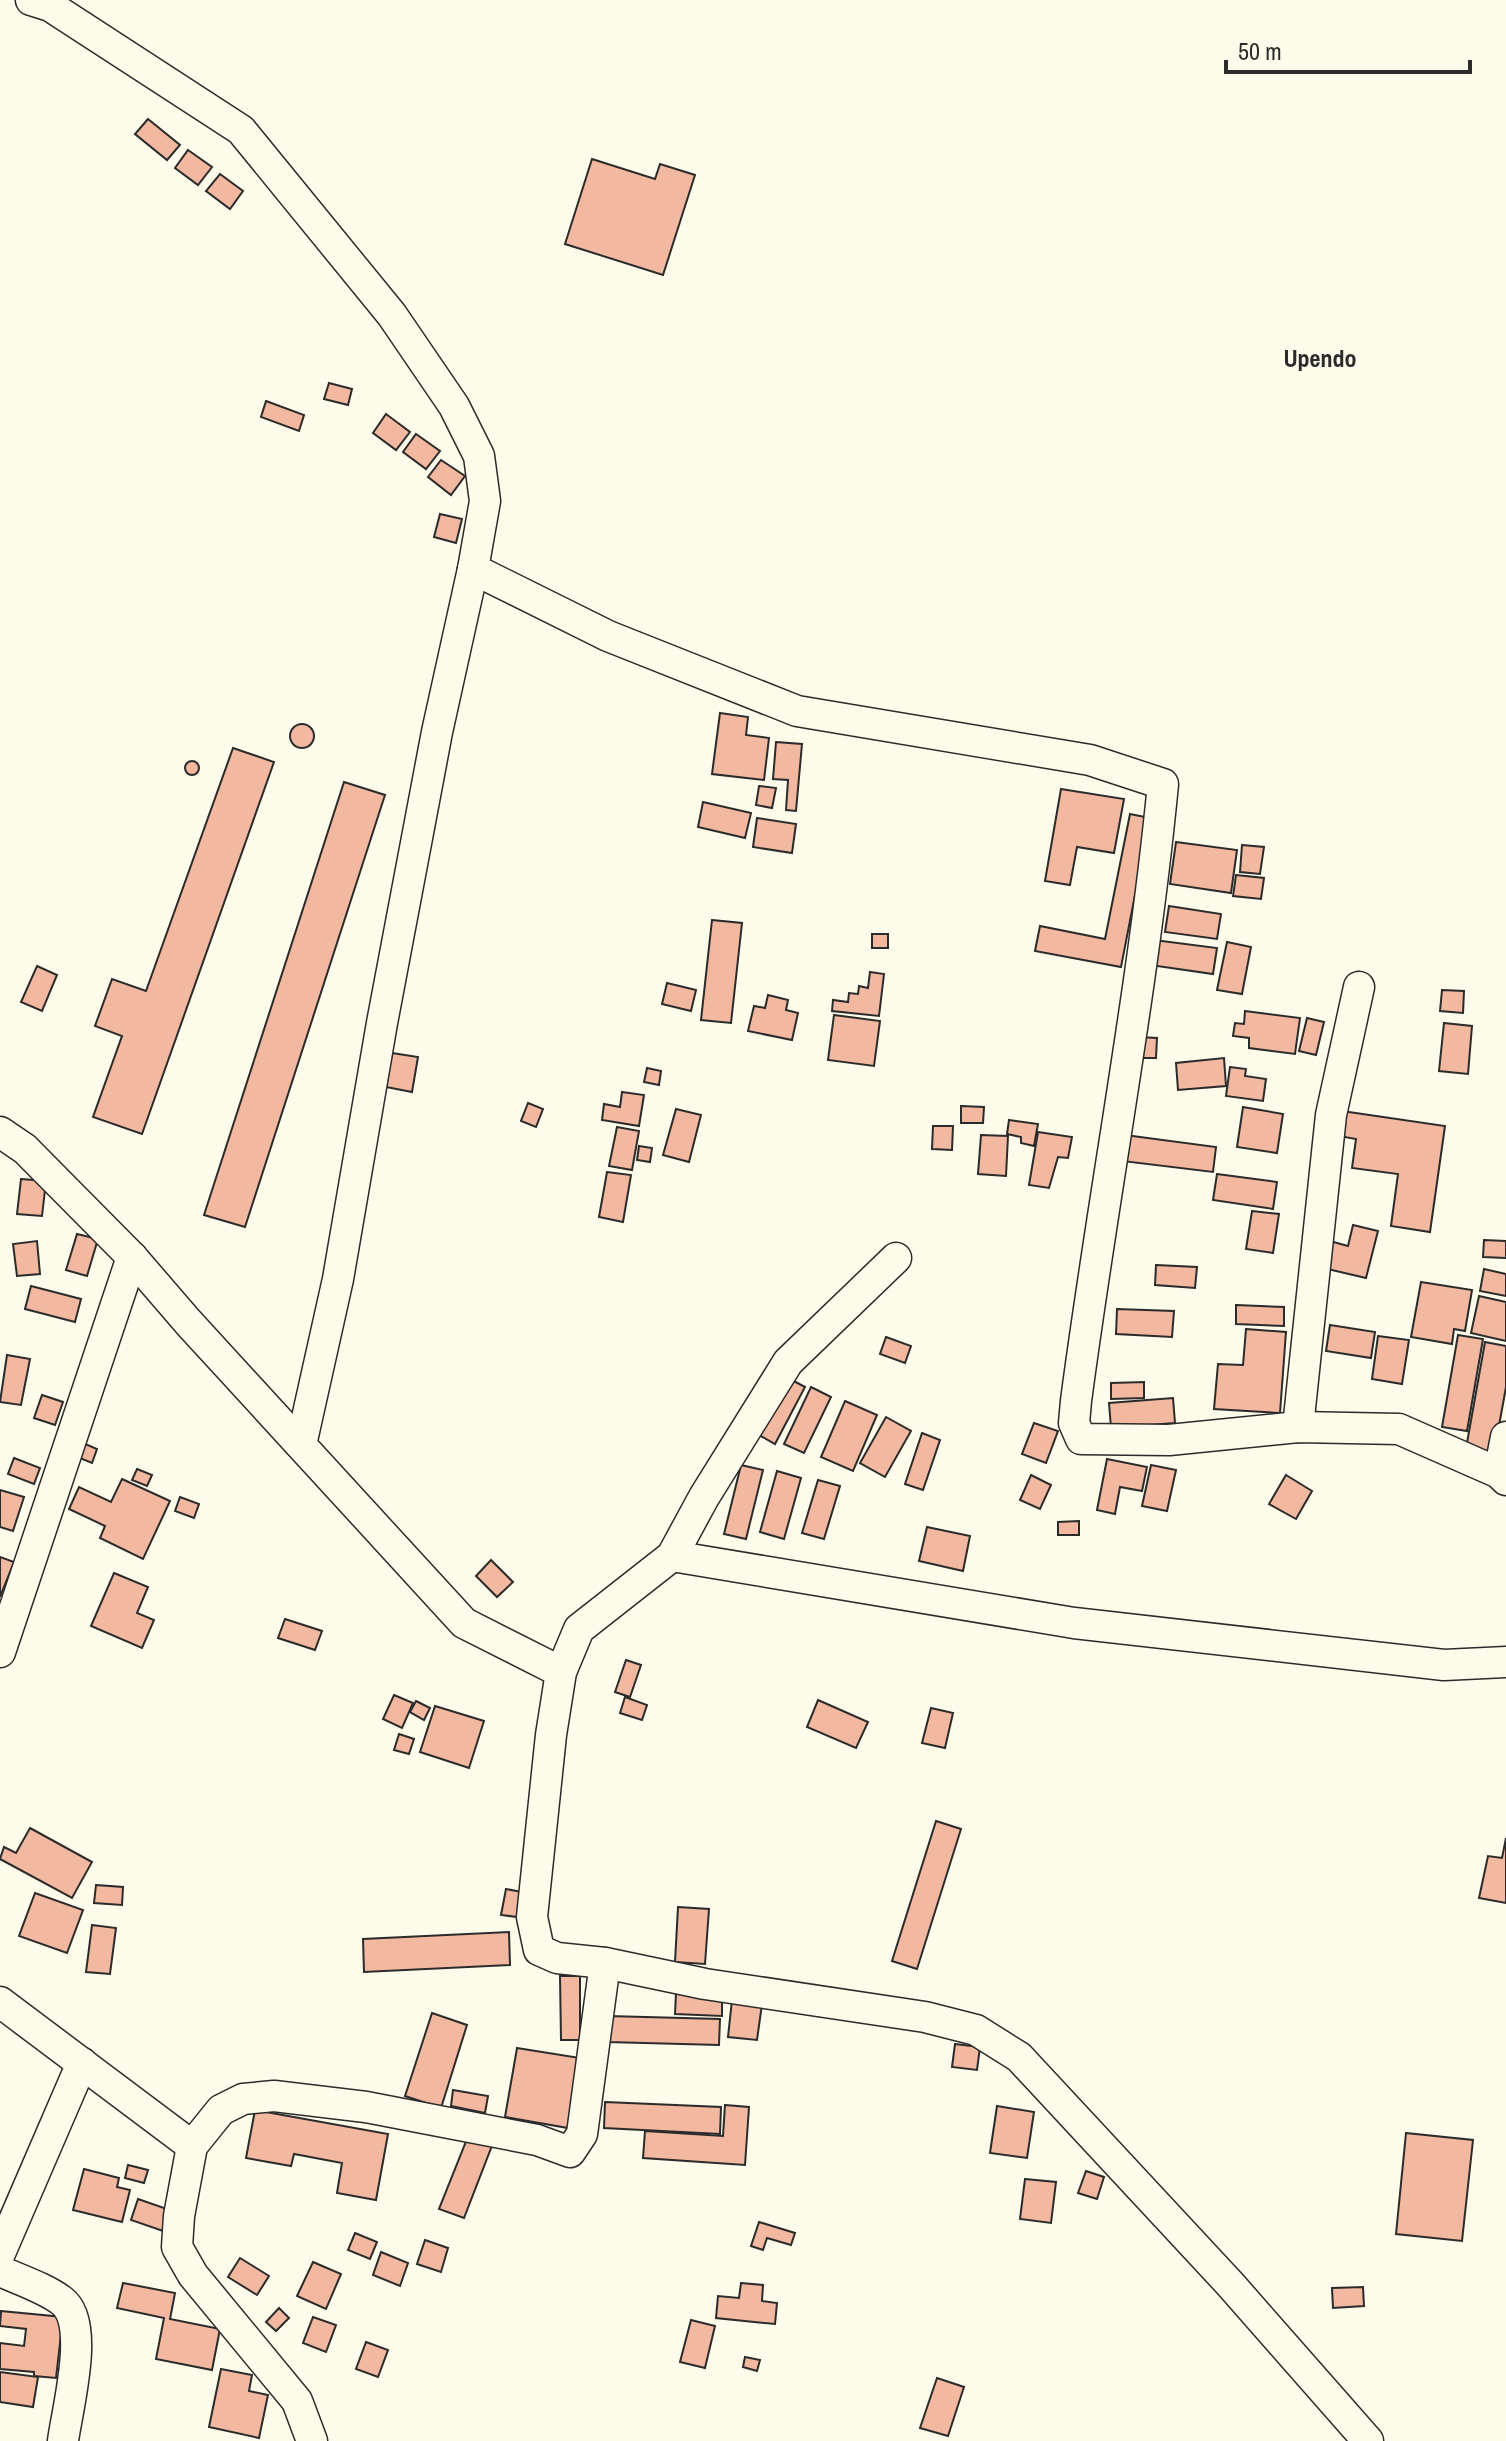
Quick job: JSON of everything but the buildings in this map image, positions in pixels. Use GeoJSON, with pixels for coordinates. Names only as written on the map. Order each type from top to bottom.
{"type":"FeatureCollection","features":[{"type":"Feature","properties":{"kind":"street"},"geometry":{"type":"LineString","coordinates":[[31,0],[50,6],[241,130],[392,315],[454,406],[479,456],[485,501],[473,569],[437,732],[338,1279],[301,1445]]}},
{"type":"Feature","properties":{"kind":"street"},"geometry":{"type":"LineString","coordinates":[[473,569],[608,636],[797,711],[1090,760],[1163,784],[1145,938],[1096,1249],[1074,1423],[1081,1439],[1169,1440],[1298,1427],[1399,1429],[1502,1476],[1506,1437]]}},
{"type":"Feature","properties":{"kind":"street"},"geometry":{"type":"LineString","coordinates":[[1298,1427],[1331,1115],[1359,987]]}},
{"type":"Feature","properties":{"kind":"street"},"geometry":{"type":"LineString","coordinates":[[0,1132],[25,1149],[132,1257],[464,1623],[561,1672]]}},
{"type":"Feature","properties":{"kind":"street"},"geometry":{"type":"LineString","coordinates":[[0,1652],[132,1257]]}},
{"type":"Feature","properties":{"kind":"street"},"geometry":{"type":"LineString","coordinates":[[896,1258],[788,1362],[704,1497],[672,1556],[579,1629],[561,1672],[551,1735],[532,1917],[539,1950],[557,1958],[605,1963],[705,1984],[925,2017],[976,2030],[1019,2057],[1231,2285],[1368,2441]]}},
{"type":"Feature","properties":{"kind":"street"},"geometry":{"type":"LineString","coordinates":[[672,1556],[1074,1623],[1444,1665],[1506,1662]]}},
{"type":"Feature","properties":{"kind":"street"},"geometry":{"type":"LineString","coordinates":[[312,2441],[297,2401],[193,2275],[177,2247],[179,2216],[192,2146],[221,2110],[243,2099],[274,2096],[366,2107],[537,2140],[570,2152],[582,2134],[605,1963]]}},
{"type":"Feature","properties":{"kind":"street"},"geometry":{"type":"LineString","coordinates":[[0,2002],[192,2146]]}},
{"type":"Feature","properties":{"kind":"street"},"geometry":{"type":"LineString","coordinates":[[0,2253],[82,2063]]}},
{"type":"Feature","properties":{"kind":"street"},"geometry":{"type":"LineString","coordinates":[[0,2271],[63,2302],[73,2315],[78,2341],[63,2441]]}},
{"type":"Feature","properties":{"kind":"district","name":"Upendo"},"geometry":{"type":"Point","coordinates":[1320,358]}}]}
